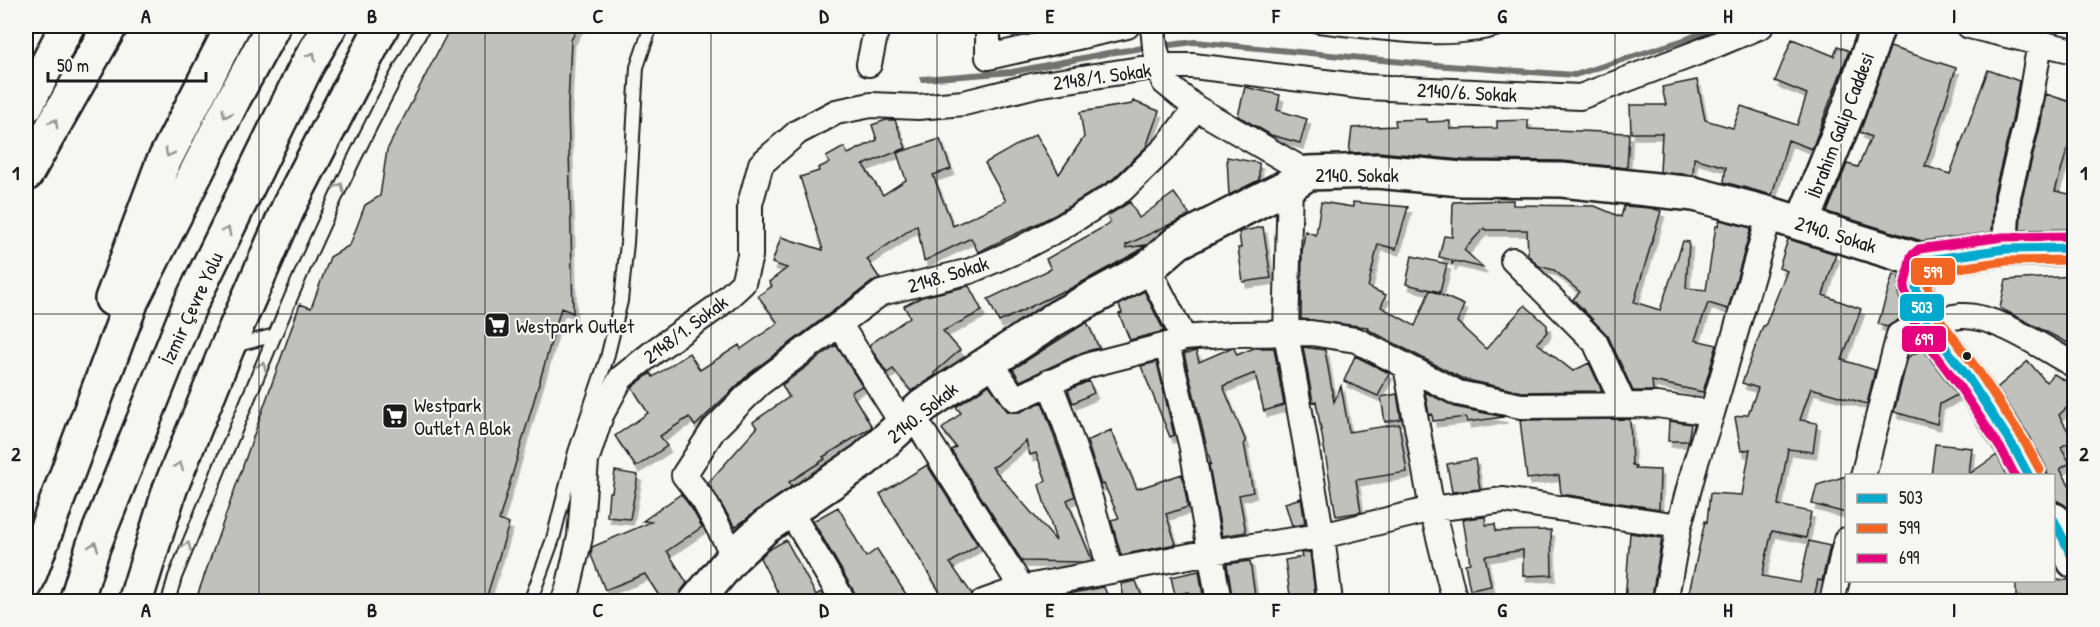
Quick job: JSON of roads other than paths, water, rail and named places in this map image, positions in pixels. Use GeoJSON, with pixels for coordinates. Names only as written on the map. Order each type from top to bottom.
{"type":"FeatureCollection","features":[{"type":"Feature","properties":{"kind":"main road"},"geometry":{"type":"LineString","coordinates":[[26,106],[67,26]]}},
{"type":"Feature","properties":{"kind":"main road"},"geometry":{"type":"LineString","coordinates":[[26,174],[110,26]]}},
{"type":"Feature","properties":{"kind":"main road"},"geometry":{"type":"LineString","coordinates":[[29,573],[96,340],[162,165],[233,26]]}},
{"type":"Feature","properties":{"kind":"main road"},"geometry":{"type":"LineString","coordinates":[[29,573],[132,300],[273,26]]}},
{"type":"Feature","properties":{"kind":"main road","name":"İzmir Çevre Yolu"},"geometry":{"type":"LineString","coordinates":[[76,602],[102,525],[189,307],[306,67],[330,26]]}},
{"type":"Feature","properties":{"kind":"main road"},"geometry":{"type":"LineString","coordinates":[[135,602],[170,489],[227,348],[290,204],[382,26]]}},
{"type":"Feature","properties":{"kind":"main road","name":"İbrahim Galip Caddesi"},"geometry":{"type":"LineString","coordinates":[[1802,224],[1848,111],[1878,26]]}},
{"type":"Feature","properties":{"kind":"main road","name":"2140. Sokak"},"geometry":{"type":"LineString","coordinates":[[696,602],[734,556],[765,527],[864,460],[923,406],[1058,317],[1148,268],[1178,242],[1299,179],[1377,171],[1461,179],[1562,180],[1694,194],[1770,214],[1922,261],[2005,249],[2074,248]]}},
{"type":"Feature","properties":{"kind":"main road"},"geometry":{"type":"LineString","coordinates":[[1922,261],[1916,288],[1927,323],[1969,379],[2028,474]]}},
{"type":"Feature","properties":{"kind":"main road"},"geometry":{"type":"LineString","coordinates":[[2055,522],[2074,561]]}},
{"type":"Feature","properties":{"kind":"street"},"geometry":{"type":"LineString","coordinates":[[26,75],[59,26]]}},
{"type":"Feature","properties":{"kind":"street"},"geometry":{"type":"LineString","coordinates":[[869,64],[878,26]]}},
{"type":"Feature","properties":{"kind":"street"},"geometry":{"type":"LineString","coordinates":[[988,26],[988,57],[1127,26]]}},
{"type":"Feature","properties":{"kind":"street"},"geometry":{"type":"LineString","coordinates":[[1153,26],[1160,66]]}},
{"type":"Feature","properties":{"kind":"street","name":"2140/6. Sokak"},"geometry":{"type":"LineString","coordinates":[[1160,66],[1193,66],[1366,87],[1580,97],[1761,26]]}},
{"type":"Feature","properties":{"kind":"street"},"geometry":{"type":"LineString","coordinates":[[1968,26],[2074,51]]}},
{"type":"Feature","properties":{"kind":"street"},"geometry":{"type":"LineString","coordinates":[[2005,249],[2008,196],[2026,124],[2040,43]]}},
{"type":"Feature","properties":{"kind":"street","name":"2148/1. Sokak"},"geometry":{"type":"LineString","coordinates":[[563,602],[580,537],[586,461],[602,415],[621,378],[656,350],[717,308],[743,283],[750,256],[750,204],[761,164],[798,132],[836,112],[871,105],[918,107],[964,103],[1036,85],[1160,66],[1164,82],[1196,108]]}},
{"type":"Feature","properties":{"kind":"street"},"geometry":{"type":"LineString","coordinates":[[1196,108],[1299,179],[1286,333],[1322,536],[1330,602]]}},
{"type":"Feature","properties":{"kind":"street","name":"2148. Sokak"},"geometry":{"type":"LineString","coordinates":[[734,556],[704,501],[684,475],[714,429],[759,384],[881,293],[970,271],[1016,251],[1122,190],[1166,147],[1196,108]]}},
{"type":"Feature","properties":{"kind":"street"},"geometry":{"type":"LineString","coordinates":[[1665,602],[1679,526],[1696,462],[1770,214]]}},
{"type":"Feature","properties":{"kind":"street"},"geometry":{"type":"LineString","coordinates":[[1513,260],[1595,342],[1624,405]]}},
{"type":"Feature","properties":{"kind":"street"},"geometry":{"type":"LineString","coordinates":[[1148,268],[1176,342],[1218,602]]}},
{"type":"Feature","properties":{"kind":"street"},"geometry":{"type":"LineString","coordinates":[[1864,474],[1899,335],[1927,323],[1963,316],[2001,323],[2074,365]]}},
{"type":"Feature","properties":{"kind":"street"},"geometry":{"type":"LineString","coordinates":[[840,325],[908,421],[1012,594]]}},
{"type":"Feature","properties":{"kind":"street"},"geometry":{"type":"LineString","coordinates":[[990,361],[1015,399],[1089,365],[1176,342],[1233,334],[1311,333],[1356,340],[1458,393],[1521,406],[1657,405],[1712,413]]}},
{"type":"Feature","properties":{"kind":"street"},"geometry":{"type":"LineString","coordinates":[[1406,366],[1432,509],[1455,602]]}},
{"type":"Feature","properties":{"kind":"street"},"geometry":{"type":"LineString","coordinates":[[1049,382],[1072,438],[1088,486],[1110,570]]}},
{"type":"Feature","properties":{"kind":"street"},"geometry":{"type":"LineString","coordinates":[[983,602],[1110,570],[1210,552],[1322,536],[1432,509],[1503,500],[1679,526]]}},
{"type":"Feature","properties":{"kind":"street"},"geometry":{"type":"LineString","coordinates":[[790,511],[844,602]]}},
{"type":"Feature","properties":{"kind":"street"},"geometry":{"type":"LineString","coordinates":[[1832,602],[1845,544]]}},
{"type":"Feature","properties":{"kind":"lane"},"geometry":{"type":"LineString","coordinates":[[168,602],[175,577],[316,237],[387,90],[424,26]]}},
{"type":"Feature","properties":{"kind":"lane"},"geometry":{"type":"LineString","coordinates":[[530,602],[553,539],[575,452],[607,358],[621,301],[627,243],[637,67],[651,26]]}},
{"type":"Feature","properties":{"kind":"lane"},"geometry":{"type":"LineString","coordinates":[[1317,26],[1421,36],[1480,35],[1508,26]]}},
{"type":"Feature","properties":{"kind":"lane"},"geometry":{"type":"LineString","coordinates":[[227,348],[275,335]]}},
{"type":"Feature","properties":{"kind":"waterway"},"geometry":{"type":"LineString","coordinates":[[1161,46],[1195,42],[1434,65],[1575,75],[1687,39],[1718,26]]}},
{"type":"Feature","properties":{"kind":"waterway"},"geometry":{"type":"LineString","coordinates":[[923,79],[1012,72],[1151,47]]}},
{"type":"Feature","properties":{"kind":"place","name":"Westpark Outlet"},"geometry":{"type":"Point","coordinates":[497,325]}},
{"type":"Feature","properties":{"kind":"place","name":"Westpark Outlet A Blok"},"geometry":{"type":"Point","coordinates":[395,416]}}]}
